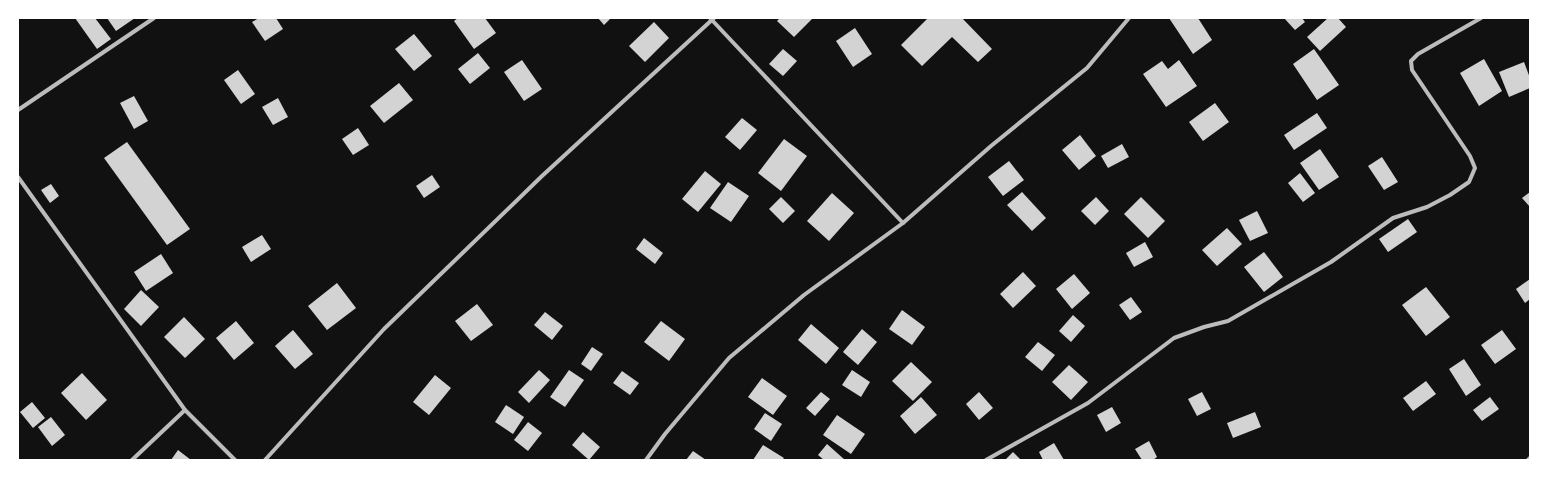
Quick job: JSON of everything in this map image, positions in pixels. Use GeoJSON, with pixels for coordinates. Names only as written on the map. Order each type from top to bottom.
{"type":"FeatureCollection","features":[{"type":"Feature","properties":{"kind":"street"},"geometry":{"type":"LineString","coordinates":[[18,110],[154,18]]}},
{"type":"Feature","properties":{"kind":"street"},"geometry":{"type":"LineString","coordinates":[[646,460],[665,434],[729,358],[804,295],[903,223],[990,146],[1087,68],[1129,18]]}},
{"type":"Feature","properties":{"kind":"street"},"geometry":{"type":"LineString","coordinates":[[986,460],[1088,404],[1174,338],[1204,327],[1228,321],[1331,262],[1393,218],[1427,207],[1450,195],[1469,182],[1475,168],[1470,156],[1412,70],[1411,61],[1418,54],[1481,18]]}},
{"type":"Feature","properties":{"kind":"street"},"geometry":{"type":"LineString","coordinates":[[264,460],[384,329],[542,176],[712,19],[903,223]]}},
{"type":"Feature","properties":{"kind":"street"},"geometry":{"type":"LineString","coordinates":[[18,178],[185,410],[235,460]]}},
{"type":"Feature","properties":{"kind":"street"},"geometry":{"type":"LineString","coordinates":[[132,460],[185,410]]}},
{"type":"Feature","properties":{"kind":"building"},"geometry":{"type":"Polygon","coordinates":[[[75,18],[95,18],[111,39],[97,49],[75,18]]]}},
{"type":"Feature","properties":{"kind":"building"},"geometry":{"type":"Polygon","coordinates":[[[107,18],[135,18],[116,31],[107,18]]]}},
{"type":"Feature","properties":{"kind":"building"},"geometry":{"type":"Polygon","coordinates":[[[259,18],[276,18],[283,29],[265,41],[252,22],[259,18]]]}},
{"type":"Feature","properties":{"kind":"building"},"geometry":{"type":"Polygon","coordinates":[[[458,18],[485,18],[496,33],[474,49],[454,21],[458,18]]]}},
{"type":"Feature","properties":{"kind":"building"},"geometry":{"type":"Polygon","coordinates":[[[598,18],[611,18],[604,25],[598,18]]]}},
{"type":"Feature","properties":{"kind":"building"},"geometry":{"type":"Polygon","coordinates":[[[780,18],[813,18],[794,37],[777,21],[780,18]]]}},
{"type":"Feature","properties":{"kind":"building"},"geometry":{"type":"Polygon","coordinates":[[[928,18],[962,18],[992,49],[978,62],[952,37],[922,66],[901,45],[928,18]]]}},
{"type":"Feature","properties":{"kind":"building"},"geometry":{"type":"Polygon","coordinates":[[[1169,18],[1198,18],[1212,40],[1193,54],[1169,18]]]}},
{"type":"Feature","properties":{"kind":"building"},"geometry":{"type":"Polygon","coordinates":[[[1284,18],[1302,18],[1305,22],[1295,30],[1284,18]]]}},
{"type":"Feature","properties":{"kind":"building"},"geometry":{"type":"Polygon","coordinates":[[[1328,18],[1338,18],[1346,27],[1320,51],[1307,37],[1328,18]]]}},
{"type":"Feature","properties":{"kind":"building"},"geometry":{"type":"Polygon","coordinates":[[[654,22],[669,38],[645,62],[629,46],[654,22]]]}},
{"type":"Feature","properties":{"kind":"building"},"geometry":{"type":"Polygon","coordinates":[[[855,28],[872,54],[853,67],[836,41],[855,28]]]}},
{"type":"Feature","properties":{"kind":"building"},"geometry":{"type":"Polygon","coordinates":[[[414,34],[432,56],[414,71],[395,49],[414,34]]]}},
{"type":"Feature","properties":{"kind":"building"},"geometry":{"type":"Polygon","coordinates":[[[783,49],[797,61],[783,76],[769,64],[783,49]]]}},
{"type":"Feature","properties":{"kind":"building"},"geometry":{"type":"Polygon","coordinates":[[[1314,49],[1339,85],[1317,100],[1293,64],[1314,49]]]}},
{"type":"Feature","properties":{"kind":"building"},"geometry":{"type":"Polygon","coordinates":[[[478,53],[490,68],[470,84],[458,69],[478,53]]]}},
{"type":"Feature","properties":{"kind":"building"},"geometry":{"type":"Polygon","coordinates":[[[1484,59],[1502,91],[1479,106],[1460,73],[1484,59]]]}},
{"type":"Feature","properties":{"kind":"building"},"geometry":{"type":"Polygon","coordinates":[[[522,60],[542,89],[524,101],[504,72],[522,60]]]}},
{"type":"Feature","properties":{"kind":"building"},"geometry":{"type":"Polygon","coordinates":[[[1179,60],[1197,86],[1166,107],[1143,74],[1162,61],[1168,69],[1179,60]]]}},
{"type":"Feature","properties":{"kind":"building"},"geometry":{"type":"Polygon","coordinates":[[[1524,62],[1530,78],[1530,88],[1509,97],[1499,72],[1524,62]]]}},
{"type":"Feature","properties":{"kind":"building"},"geometry":{"type":"Polygon","coordinates":[[[238,70],[255,94],[241,104],[224,80],[238,70]]]}},
{"type":"Feature","properties":{"kind":"building"},"geometry":{"type":"Polygon","coordinates":[[[399,83],[413,100],[384,123],[370,106],[399,83]]]}},
{"type":"Feature","properties":{"kind":"building"},"geometry":{"type":"Polygon","coordinates":[[[134,96],[148,121],[134,129],[120,103],[134,96]]]}},
{"type":"Feature","properties":{"kind":"building"},"geometry":{"type":"Polygon","coordinates":[[[278,98],[288,117],[273,125],[262,107],[278,98]]]}},
{"type":"Feature","properties":{"kind":"building"},"geometry":{"type":"Polygon","coordinates":[[[1215,103],[1229,122],[1203,141],[1189,122],[1215,103]]]}},
{"type":"Feature","properties":{"kind":"building"},"geometry":{"type":"Polygon","coordinates":[[[1317,113],[1327,128],[1294,150],[1284,135],[1317,113]]]}},
{"type":"Feature","properties":{"kind":"building"},"geometry":{"type":"Polygon","coordinates":[[[742,118],[757,130],[740,150],[725,137],[742,118]]]}},
{"type":"Feature","properties":{"kind":"building"},"geometry":{"type":"Polygon","coordinates":[[[358,128],[369,145],[353,155],[342,139],[358,128]]]}},
{"type":"Feature","properties":{"kind":"building"},"geometry":{"type":"Polygon","coordinates":[[[1080,135],[1096,156],[1079,170],[1062,150],[1080,135]]]}},
{"type":"Feature","properties":{"kind":"building"},"geometry":{"type":"Polygon","coordinates":[[[784,139],[807,156],[781,191],[758,173],[784,139]]]}},
{"type":"Feature","properties":{"kind":"building"},"geometry":{"type":"Polygon","coordinates":[[[127,142],[190,229],[167,245],[104,158],[127,142]]]}},
{"type":"Feature","properties":{"kind":"building"},"geometry":{"type":"Polygon","coordinates":[[[1122,144],[1129,157],[1108,168],[1101,156],[1122,144]]]}},
{"type":"Feature","properties":{"kind":"building"},"geometry":{"type":"Polygon","coordinates":[[[1320,149],[1339,177],[1319,190],[1300,163],[1320,149]]]}},
{"type":"Feature","properties":{"kind":"building"},"geometry":{"type":"Polygon","coordinates":[[[1382,157],[1398,182],[1384,190],[1368,166],[1382,157]]]}},
{"type":"Feature","properties":{"kind":"building"},"geometry":{"type":"Polygon","coordinates":[[[1009,161],[1024,180],[1003,196],[988,177],[1009,161]]]}},
{"type":"Feature","properties":{"kind":"building"},"geometry":{"type":"Polygon","coordinates":[[[705,171],[721,184],[698,212],[682,199],[705,171]]]}},
{"type":"Feature","properties":{"kind":"building"},"geometry":{"type":"Polygon","coordinates":[[[1300,173],[1315,193],[1303,202],[1288,183],[1300,173]]]}},
{"type":"Feature","properties":{"kind":"building"},"geometry":{"type":"Polygon","coordinates":[[[432,175],[440,187],[424,198],[416,186],[432,175]]]}},
{"type":"Feature","properties":{"kind":"building"},"geometry":{"type":"Polygon","coordinates":[[[728,182],[749,196],[731,222],[710,208],[728,182]]]}},
{"type":"Feature","properties":{"kind":"building"},"geometry":{"type":"Polygon","coordinates":[[[51,184],[59,196],[50,203],[41,190],[51,184]]]}},
{"type":"Feature","properties":{"kind":"building"},"geometry":{"type":"Polygon","coordinates":[[[1022,192],[1046,218],[1032,231],[1007,205],[1022,192]]]}},
{"type":"Feature","properties":{"kind":"building"},"geometry":{"type":"Polygon","coordinates":[[[1530,192],[1530,207],[1522,198],[1530,192]]]}},
{"type":"Feature","properties":{"kind":"building"},"geometry":{"type":"Polygon","coordinates":[[[832,193],[854,213],[829,241],[807,221],[832,193]]]}},
{"type":"Feature","properties":{"kind":"building"},"geometry":{"type":"Polygon","coordinates":[[[781,197],[795,211],[783,223],[769,209],[781,197]]]}},
{"type":"Feature","properties":{"kind":"building"},"geometry":{"type":"Polygon","coordinates":[[[1096,197],[1109,211],[1095,225],[1081,211],[1096,197]]]}},
{"type":"Feature","properties":{"kind":"building"},"geometry":{"type":"Polygon","coordinates":[[[1141,197],[1165,221],[1148,238],[1124,214],[1141,197]]]}},
{"type":"Feature","properties":{"kind":"building"},"geometry":{"type":"Polygon","coordinates":[[[1257,211],[1268,233],[1250,241],[1239,220],[1257,211]]]}},
{"type":"Feature","properties":{"kind":"building"},"geometry":{"type":"Polygon","coordinates":[[[1408,219],[1417,232],[1388,252],[1379,239],[1408,219]]]}},
{"type":"Feature","properties":{"kind":"building"},"geometry":{"type":"Polygon","coordinates":[[[1227,228],[1242,244],[1217,266],[1202,250],[1227,228]]]}},
{"type":"Feature","properties":{"kind":"building"},"geometry":{"type":"Polygon","coordinates":[[[262,235],[271,249],[251,262],[242,247],[262,235]]]}},
{"type":"Feature","properties":{"kind":"building"},"geometry":{"type":"Polygon","coordinates":[[[644,238],[663,253],[655,264],[636,249],[644,238]]]}},
{"type":"Feature","properties":{"kind":"building"},"geometry":{"type":"Polygon","coordinates":[[[1145,242],[1153,257],[1134,267],[1126,253],[1145,242]]]}},
{"type":"Feature","properties":{"kind":"building"},"geometry":{"type":"Polygon","coordinates":[[[1264,252],[1283,277],[1264,292],[1244,267],[1264,252]]]}},
{"type":"Feature","properties":{"kind":"building"},"geometry":{"type":"Polygon","coordinates":[[[161,254],[173,273],[146,291],[134,272],[161,254]]]}},
{"type":"Feature","properties":{"kind":"building"},"geometry":{"type":"Polygon","coordinates":[[[1023,272],[1036,286],[1013,308],[1000,294],[1023,272]]]}},
{"type":"Feature","properties":{"kind":"building"},"geometry":{"type":"Polygon","coordinates":[[[1074,274],[1090,293],[1072,309],[1056,289],[1074,274]]]}},
{"type":"Feature","properties":{"kind":"building"},"geometry":{"type":"Polygon","coordinates":[[[1530,279],[1530,299],[1525,303],[1516,289],[1530,279]]]}},
{"type":"Feature","properties":{"kind":"building"},"geometry":{"type":"Polygon","coordinates":[[[337,283],[356,308],[327,330],[308,306],[337,283]]]}},
{"type":"Feature","properties":{"kind":"building"},"geometry":{"type":"Polygon","coordinates":[[[1426,287],[1450,317],[1426,336],[1402,305],[1426,287]]]}},
{"type":"Feature","properties":{"kind":"building"},"geometry":{"type":"Polygon","coordinates":[[[141,290],[159,307],[141,326],[124,309],[141,290]]]}},
{"type":"Feature","properties":{"kind":"building"},"geometry":{"type":"Polygon","coordinates":[[[1131,297],[1142,312],[1130,320],[1119,305],[1131,297]]]}},
{"type":"Feature","properties":{"kind":"building"},"geometry":{"type":"Polygon","coordinates":[[[477,304],[493,325],[471,341],[455,321],[477,304]]]}},
{"type":"Feature","properties":{"kind":"building"},"geometry":{"type":"Polygon","coordinates":[[[902,310],[925,327],[912,345],[889,329],[902,310]]]}},
{"type":"Feature","properties":{"kind":"building"},"geometry":{"type":"Polygon","coordinates":[[[545,312],[563,326],[552,340],[534,325],[545,312]]]}},
{"type":"Feature","properties":{"kind":"building"},"geometry":{"type":"Polygon","coordinates":[[[1073,315],[1085,326],[1071,342],[1059,331],[1073,315]]]}},
{"type":"Feature","properties":{"kind":"building"},"geometry":{"type":"Polygon","coordinates":[[[184,317],[205,339],[185,358],[164,337],[184,317]]]}},
{"type":"Feature","properties":{"kind":"building"},"geometry":{"type":"Polygon","coordinates":[[[236,321],[254,343],[234,360],[216,338],[236,321]]]}},
{"type":"Feature","properties":{"kind":"building"},"geometry":{"type":"Polygon","coordinates":[[[661,321],[685,339],[669,361],[644,342],[661,321]]]}},
{"type":"Feature","properties":{"kind":"building"},"geometry":{"type":"Polygon","coordinates":[[[811,324],[839,348],[826,364],[798,340],[811,324]]]}},
{"type":"Feature","properties":{"kind":"building"},"geometry":{"type":"Polygon","coordinates":[[[862,329],[877,342],[858,365],[843,352],[862,329]]]}},
{"type":"Feature","properties":{"kind":"building"},"geometry":{"type":"Polygon","coordinates":[[[293,330],[313,354],[295,369],[275,346],[293,330]]]}},
{"type":"Feature","properties":{"kind":"building"},"geometry":{"type":"Polygon","coordinates":[[[1502,330],[1516,349],[1495,364],[1481,345],[1502,330]]]}},
{"type":"Feature","properties":{"kind":"building"},"geometry":{"type":"Polygon","coordinates":[[[1038,342],[1055,355],[1042,371],[1025,357],[1038,342]]]}},
{"type":"Feature","properties":{"kind":"building"},"geometry":{"type":"Polygon","coordinates":[[[592,347],[603,354],[591,371],[581,364],[592,347]]]}},
{"type":"Feature","properties":{"kind":"building"},"geometry":{"type":"Polygon","coordinates":[[[1464,359],[1481,385],[1466,396],[1449,369],[1464,359]]]}},
{"type":"Feature","properties":{"kind":"building"},"geometry":{"type":"Polygon","coordinates":[[[911,362],[932,382],[913,401],[892,381],[911,362]]]}},
{"type":"Feature","properties":{"kind":"building"},"geometry":{"type":"Polygon","coordinates":[[[1069,365],[1088,382],[1071,400],[1052,382],[1069,365]]]}},
{"type":"Feature","properties":{"kind":"building"},"geometry":{"type":"Polygon","coordinates":[[[539,370],[550,380],[529,403],[518,392],[539,370]]]}},
{"type":"Feature","properties":{"kind":"building"},"geometry":{"type":"Polygon","coordinates":[[[569,370],[584,380],[565,407],[550,397],[569,370]]]}},
{"type":"Feature","properties":{"kind":"building"},"geometry":{"type":"Polygon","coordinates":[[[852,370],[870,382],[861,397],[842,385],[852,370]]]}},
{"type":"Feature","properties":{"kind":"building"},"geometry":{"type":"Polygon","coordinates":[[[622,371],[639,383],[630,395],[613,383],[622,371]]]}},
{"type":"Feature","properties":{"kind":"building"},"geometry":{"type":"Polygon","coordinates":[[[82,373],[107,400],[86,420],[61,393],[82,373]]]}},
{"type":"Feature","properties":{"kind":"building"},"geometry":{"type":"Polygon","coordinates":[[[435,375],[451,388],[429,415],[413,402],[435,375]]]}},
{"type":"Feature","properties":{"kind":"building"},"geometry":{"type":"Polygon","coordinates":[[[762,378],[787,396],[773,415],[748,397],[762,378]]]}},
{"type":"Feature","properties":{"kind":"building"},"geometry":{"type":"Polygon","coordinates":[[[1426,381],[1436,394],[1413,411],[1403,398],[1426,381]]]}},
{"type":"Feature","properties":{"kind":"building"},"geometry":{"type":"Polygon","coordinates":[[[821,392],[830,399],[815,416],[806,408],[821,392]]]}},
{"type":"Feature","properties":{"kind":"building"},"geometry":{"type":"Polygon","coordinates":[[[979,392],[993,408],[979,420],[966,404],[979,392]]]}},
{"type":"Feature","properties":{"kind":"building"},"geometry":{"type":"Polygon","coordinates":[[[1202,392],[1211,409],[1197,416],[1188,399],[1202,392]]]}},
{"type":"Feature","properties":{"kind":"building"},"geometry":{"type":"Polygon","coordinates":[[[921,397],[937,415],[915,434],[900,416],[921,397]]]}},
{"type":"Feature","properties":{"kind":"building"},"geometry":{"type":"Polygon","coordinates":[[[1490,397],[1499,409],[1482,421],[1473,410],[1490,397]]]}},
{"type":"Feature","properties":{"kind":"building"},"geometry":{"type":"Polygon","coordinates":[[[32,402],[45,418],[33,428],[20,412],[32,402]]]}},
{"type":"Feature","properties":{"kind":"building"},"geometry":{"type":"Polygon","coordinates":[[[506,405],[524,417],[513,434],[495,422],[506,405]]]}},
{"type":"Feature","properties":{"kind":"building"},"geometry":{"type":"Polygon","coordinates":[[[1112,407],[1121,423],[1106,432],[1097,415],[1112,407]]]}},
{"type":"Feature","properties":{"kind":"building"},"geometry":{"type":"Polygon","coordinates":[[[1255,412],[1261,427],[1233,438],[1227,423],[1255,412]]]}},
{"type":"Feature","properties":{"kind":"building"},"geometry":{"type":"Polygon","coordinates":[[[765,413],[782,424],[771,441],[754,429],[765,413]]]}},
{"type":"Feature","properties":{"kind":"building"},"geometry":{"type":"Polygon","coordinates":[[[837,415],[865,434],[851,454],[823,435],[837,415]]]}},
{"type":"Feature","properties":{"kind":"building"},"geometry":{"type":"Polygon","coordinates":[[[51,417],[65,435],[52,446],[38,427],[51,417]]]}},
{"type":"Feature","properties":{"kind":"building"},"geometry":{"type":"Polygon","coordinates":[[[528,422],[542,433],[528,451],[514,440],[528,422]]]}},
{"type":"Feature","properties":{"kind":"building"},"geometry":{"type":"Polygon","coordinates":[[[583,432],[600,447],[589,460],[572,445],[583,432]]]}},
{"type":"Feature","properties":{"kind":"building"},"geometry":{"type":"Polygon","coordinates":[[[1149,441],[1157,457],[1153,460],[1142,460],[1135,449],[1149,441]]]}},
{"type":"Feature","properties":{"kind":"building"},"geometry":{"type":"Polygon","coordinates":[[[1054,443],[1064,460],[1043,460],[1039,452],[1054,443]]]}},
{"type":"Feature","properties":{"kind":"building"},"geometry":{"type":"Polygon","coordinates":[[[827,444],[845,460],[824,460],[818,455],[827,444]]]}},
{"type":"Feature","properties":{"kind":"building"},"geometry":{"type":"Polygon","coordinates":[[[763,445],[784,458],[782,460],[753,460],[763,445]]]}},
{"type":"Feature","properties":{"kind":"building"},"geometry":{"type":"Polygon","coordinates":[[[178,450],[191,460],[171,460],[178,450]]]}},
{"type":"Feature","properties":{"kind":"building"},"geometry":{"type":"Polygon","coordinates":[[[693,451],[706,460],[686,460],[693,451]]]}},
{"type":"Feature","properties":{"kind":"building"},"geometry":{"type":"Polygon","coordinates":[[[1013,452],[1021,460],[1005,460],[1013,452]]]}}]}
